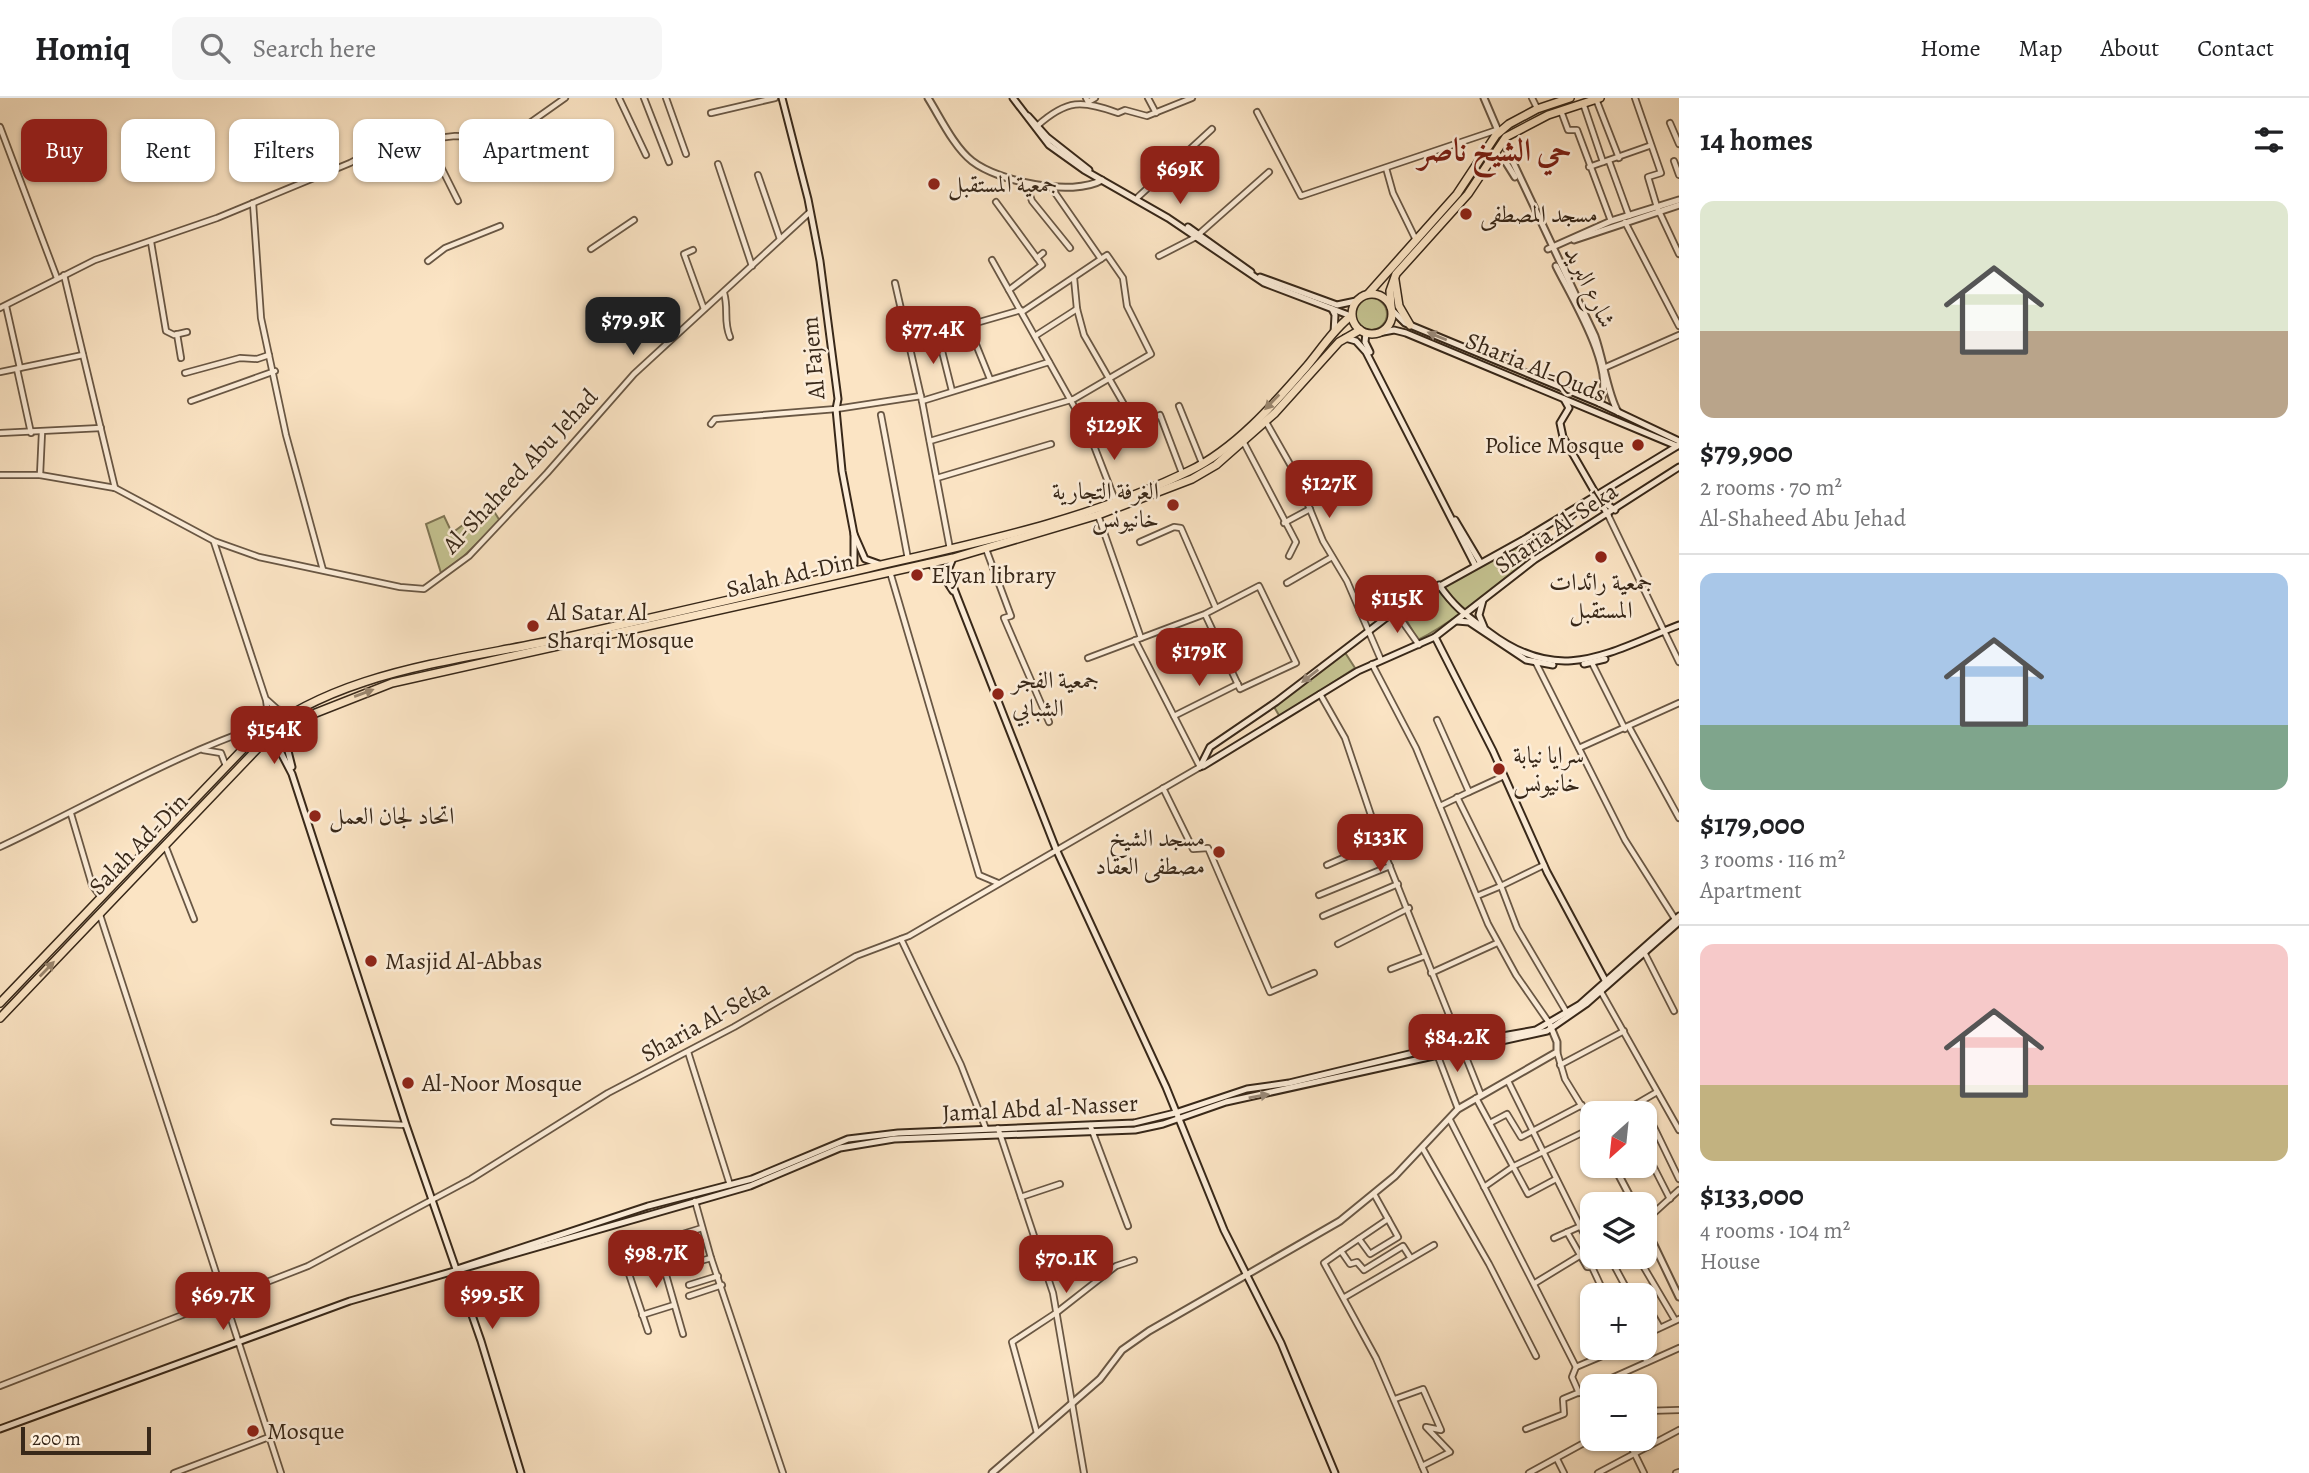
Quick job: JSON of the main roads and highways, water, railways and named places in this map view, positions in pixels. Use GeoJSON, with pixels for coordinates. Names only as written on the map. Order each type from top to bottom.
{"type":"FeatureCollection","features":[{"type":"Feature","properties":{"kind":"highway"},"geometry":{"type":"LineString","coordinates":[[1570,98],[1537,109],[1498,131],[1457,194],[1426,234],[1395,276],[1390,291],[1389,325],[1378,333],[1363,331],[1351,316],[1356,301],[1368,294],[1416,240],[1426,234],[1463,200],[1503,141],[1518,129],[1561,110],[1598,98]]}},
{"type":"Feature","properties":{"kind":"highway"},"geometry":{"type":"LineString","coordinates":[[1395,276],[1399,306],[1410,325]]}},
{"type":"Feature","properties":{"kind":"highway"},"geometry":{"type":"LineString","coordinates":[[1368,294],[1381,295],[1391,308]]}},
{"type":"Feature","properties":{"kind":"highway","name":"Salah Ad-Din"},"geometry":{"type":"LineString","coordinates":[[0,1018],[260,746],[291,724],[392,683],[693,613],[927,563],[1115,500],[1192,469],[1222,451],[1302,372],[1351,316]]}},
{"type":"Feature","properties":{"kind":"highway","name":"Salah Ad-Din"},"geometry":{"type":"LineString","coordinates":[[1,1002],[226,766],[280,719],[292,713],[422,665],[693,613],[841,574],[908,559],[985,548],[1056,530],[1192,479],[1244,443],[1344,338],[1363,331]]}},
{"type":"Feature","properties":{"kind":"highway"},"geometry":{"type":"LineString","coordinates":[[1055,521],[1058,526],[1056,530]]}},
{"type":"Feature","properties":{"kind":"highway"},"geometry":{"type":"LineString","coordinates":[[1026,529],[1025,535],[1029,537]]}},
{"type":"Feature","properties":{"kind":"highway"},"geometry":{"type":"LineString","coordinates":[[422,665],[418,671],[422,675]]}},
{"type":"Feature","properties":{"kind":"highway"},"geometry":{"type":"LineString","coordinates":[[392,674],[395,677],[392,683]]}},
{"type":"Feature","properties":{"kind":"highway"},"geometry":{"type":"LineString","coordinates":[[1,1002],[9,1003],[8,1010]]}},
{"type":"Feature","properties":{"kind":"main road","name":"Al Fajem"},"geometry":{"type":"LineString","coordinates":[[782,98],[810,212],[838,399],[836,409],[842,471],[855,534]]}},
{"type":"Feature","properties":{"kind":"main road"},"geometry":{"type":"LineString","coordinates":[[928,98],[974,163],[1026,184],[1051,187],[1088,185],[1102,180]]}},
{"type":"Feature","properties":{"kind":"main road"},"geometry":{"type":"LineString","coordinates":[[1015,98],[1037,126],[1089,170],[1138,197],[1261,277],[1337,305],[1356,301]]}},
{"type":"Feature","properties":{"kind":"main road"},"geometry":{"type":"LineString","coordinates":[[1015,98],[1049,145],[1102,180],[1197,235],[1264,282],[1351,316]]}},
{"type":"Feature","properties":{"kind":"main road"},"geometry":{"type":"LineString","coordinates":[[1484,98],[1498,131]]}},
{"type":"Feature","properties":{"kind":"main road","name":"شارع البريد"},"geometry":{"type":"LineString","coordinates":[[1503,141],[1550,250],[1595,336],[1606,367],[1611,398],[1618,412]]}},
{"type":"Feature","properties":{"kind":"main road","name":"شارع البريد"},"geometry":{"type":"LineString","coordinates":[[1489,162],[1503,160],[1508,165],[1597,348],[1603,384],[1599,403]]}},
{"type":"Feature","properties":{"kind":"main road"},"geometry":{"type":"LineString","coordinates":[[1550,250],[1626,219],[1679,203]]}},
{"type":"Feature","properties":{"kind":"main road"},"geometry":{"type":"LineString","coordinates":[[1550,250],[1611,221],[1626,219]]}},
{"type":"Feature","properties":{"kind":"main road","name":"Sharia Al-Quds"},"geometry":{"type":"LineString","coordinates":[[1391,308],[1410,325],[1599,403],[1679,444]]}},
{"type":"Feature","properties":{"kind":"main road"},"geometry":{"type":"LineString","coordinates":[[1332,309],[1335,315],[1334,333]]}},
{"type":"Feature","properties":{"kind":"main road","name":"Sharia Al-Quds"},"geometry":{"type":"LineString","coordinates":[[1378,333],[1394,330],[1406,333],[1679,444]]}},
{"type":"Feature","properties":{"kind":"main road"},"geometry":{"type":"LineString","coordinates":[[1363,331],[1365,342],[1382,377],[1478,564]]}},
{"type":"Feature","properties":{"kind":"main road"},"geometry":{"type":"LineString","coordinates":[[1344,338],[1356,341],[1366,352],[1478,564]]}},
{"type":"Feature","properties":{"kind":"main road"},"geometry":{"type":"LineString","coordinates":[[1562,396],[1569,408],[1560,423],[1563,438],[1608,514]]}},
{"type":"Feature","properties":{"kind":"main road","name":"Sharia Al-Seka"},"geometry":{"type":"LineString","coordinates":[[1679,444],[1523,540],[1395,611],[1210,747],[1200,767],[1372,664],[1435,637],[1534,560],[1679,467]]}},
{"type":"Feature","properties":{"kind":"main road"},"geometry":{"type":"LineString","coordinates":[[1604,492],[1605,503],[1615,510]]}},
{"type":"Feature","properties":{"kind":"main road"},"geometry":{"type":"LineString","coordinates":[[855,534],[864,559],[882,565]]}},
{"type":"Feature","properties":{"kind":"main road"},"geometry":{"type":"LineString","coordinates":[[841,574],[854,564],[855,534]]}},
{"type":"Feature","properties":{"kind":"main road"},"geometry":{"type":"LineString","coordinates":[[952,554],[948,570],[955,593],[1056,849],[1246,1275],[1281,1343],[1335,1473]]}},
{"type":"Feature","properties":{"kind":"main road"},"geometry":{"type":"LineString","coordinates":[[927,563],[940,571],[946,584],[955,593]]}},
{"type":"Feature","properties":{"kind":"main road"},"geometry":{"type":"LineString","coordinates":[[1439,585],[1455,608],[1524,654],[1567,662],[1598,657],[1665,633]]}},
{"type":"Feature","properties":{"kind":"main road"},"geometry":{"type":"LineString","coordinates":[[1485,597],[1479,615],[1486,630]]}},
{"type":"Feature","properties":{"kind":"main road"},"geometry":{"type":"LineString","coordinates":[[1454,622],[1469,622],[1509,652],[1536,663],[1592,663],[1679,627]]}},
{"type":"Feature","properties":{"kind":"main road"},"geometry":{"type":"LineString","coordinates":[[1435,637],[1504,776],[1544,865],[1605,980]]}},
{"type":"Feature","properties":{"kind":"main road"},"geometry":{"type":"LineString","coordinates":[[291,724],[285,739],[292,774],[406,1125],[457,1269],[521,1473]]}},
{"type":"Feature","properties":{"kind":"main road"},"geometry":{"type":"LineString","coordinates":[[260,746],[279,749],[292,774]]}},
{"type":"Feature","properties":{"kind":"main road","name":"Jamal Abd al-Nasser"},"geometry":{"type":"LineString","coordinates":[[0,1429],[238,1341],[457,1269],[694,1197],[849,1139],[869,1135],[986,1129],[1093,1132],[1135,1130],[1247,1088],[1344,1072],[1551,1026],[1678,919]]}},
{"type":"Feature","properties":{"kind":"main road","name":"Jamal Abd al-Nasser"},"geometry":{"type":"LineString","coordinates":[[1551,1026],[1643,950]]}},
{"type":"Feature","properties":{"kind":"main road"},"geometry":{"type":"LineString","coordinates":[[992,1473],[1100,1379],[1122,1350],[1149,1331],[1322,1233],[1374,1194],[1423,1149],[1458,1109],[1557,1052],[1551,1026]]}},
{"type":"Feature","properties":{"kind":"main road","name":"Jamal Abd al-Nasser"},"geometry":{"type":"LineString","coordinates":[[694,1197],[750,1185],[855,1145],[894,1139],[1134,1123],[1177,1116]]}},
{"type":"Feature","properties":{"kind":"main road"},"geometry":{"type":"LineString","coordinates":[[1657,1250],[1679,1297]]}},
{"type":"Feature","properties":{"kind":"place","name":"جمعية المستقبل"},"geometry":{"type":"Point","coordinates":[934,184]}},
{"type":"Feature","properties":{"kind":"place","name":"مسجد المصطفى"},"geometry":{"type":"Point","coordinates":[1466,214]}},
{"type":"Feature","properties":{"kind":"place","name":"Police Mosque"},"geometry":{"type":"Point","coordinates":[1638,445]}},
{"type":"Feature","properties":{"kind":"place","name":"الغرفة التجارية خانيونس"},"geometry":{"type":"Point","coordinates":[1173,505]}},
{"type":"Feature","properties":{"kind":"place","name":"جمعية رائدات المستقبل"},"geometry":{"type":"Point","coordinates":[1601,557]}},
{"type":"Feature","properties":{"kind":"place","name":"Elyan library"},"geometry":{"type":"Point","coordinates":[917,575]}},
{"type":"Feature","properties":{"kind":"place","name":"Al Satar Al Sharqi Mosque"},"geometry":{"type":"Point","coordinates":[533,626]}},
{"type":"Feature","properties":{"kind":"place","name":"جمعية الفجر الشبابي"},"geometry":{"type":"Point","coordinates":[998,694]}},
{"type":"Feature","properties":{"kind":"place","name":"سرايا نيابة خانيونس"},"geometry":{"type":"Point","coordinates":[1499,769]}},
{"type":"Feature","properties":{"kind":"place","name":"اتحاد لجان العمل"},"geometry":{"type":"Point","coordinates":[315,816]}},
{"type":"Feature","properties":{"kind":"place","name":"مسجد الشيخ مصطفى العقاد"},"geometry":{"type":"Point","coordinates":[1219,852]}},
{"type":"Feature","properties":{"kind":"place","name":"Masjid Al-Abbas"},"geometry":{"type":"Point","coordinates":[371,961]}},
{"type":"Feature","properties":{"kind":"place","name":"Al-Noor Mosque"},"geometry":{"type":"Point","coordinates":[408,1083]}},
{"type":"Feature","properties":{"kind":"place","name":"Mosque"},"geometry":{"type":"Point","coordinates":[253,1431]}},
{"type":"Feature","properties":{"kind":"district","name":"حي الشيخ ناصر"},"geometry":{"type":"Point","coordinates":[1495,150]}}]}
